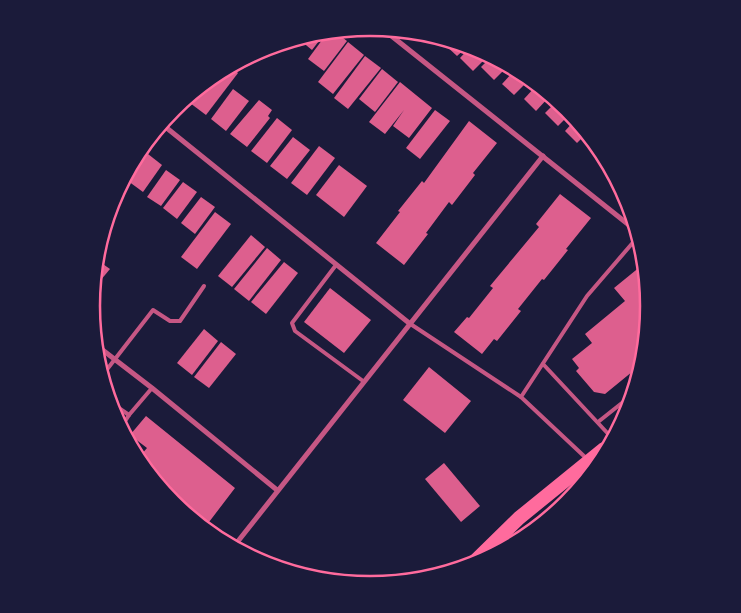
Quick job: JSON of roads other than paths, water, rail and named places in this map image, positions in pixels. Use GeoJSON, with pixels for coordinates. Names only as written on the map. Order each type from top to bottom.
{"type":"FeatureCollection","features":[{"type":"Feature","properties":{"kind":"highway"},"geometry":{"type":"LineString","coordinates":[[485,551],[513,523],[596,455]]}},
{"type":"Feature","properties":{"kind":"street"},"geometry":{"type":"LineString","coordinates":[[394,38],[627,224]]}},
{"type":"Feature","properties":{"kind":"street"},"geometry":{"type":"LineString","coordinates":[[167,129],[409,323]]}},
{"type":"Feature","properties":{"kind":"street"},"geometry":{"type":"LineString","coordinates":[[237,542],[542,156]]}},
{"type":"Feature","properties":{"kind":"street"},"geometry":{"type":"LineString","coordinates":[[104,351],[277,490]]}},
{"type":"Feature","properties":{"kind":"lane"},"geometry":{"type":"LineString","coordinates":[[521,397],[587,296],[633,242]]}},
{"type":"Feature","properties":{"kind":"lane"},"geometry":{"type":"LineString","coordinates":[[336,265],[292,323],[295,331],[363,381]]}},
{"type":"Feature","properties":{"kind":"lane"},"geometry":{"type":"LineString","coordinates":[[107,368],[153,310],[170,321],[180,321],[204,286]]}},
{"type":"Feature","properties":{"kind":"lane"},"geometry":{"type":"LineString","coordinates":[[409,323],[521,397],[589,461]]}},
{"type":"Feature","properties":{"kind":"lane"},"geometry":{"type":"LineString","coordinates":[[543,364],[609,434]]}},
{"type":"Feature","properties":{"kind":"lane"},"geometry":{"type":"LineString","coordinates":[[126,420],[152,388]]}},
{"type":"Feature","properties":{"kind":"lane"},"geometry":{"type":"LineString","coordinates":[[598,422],[623,402]]}},
{"type":"Feature","properties":{"kind":"lane"},"geometry":{"type":"LineString","coordinates":[[121,409],[129,415]]}}]}
